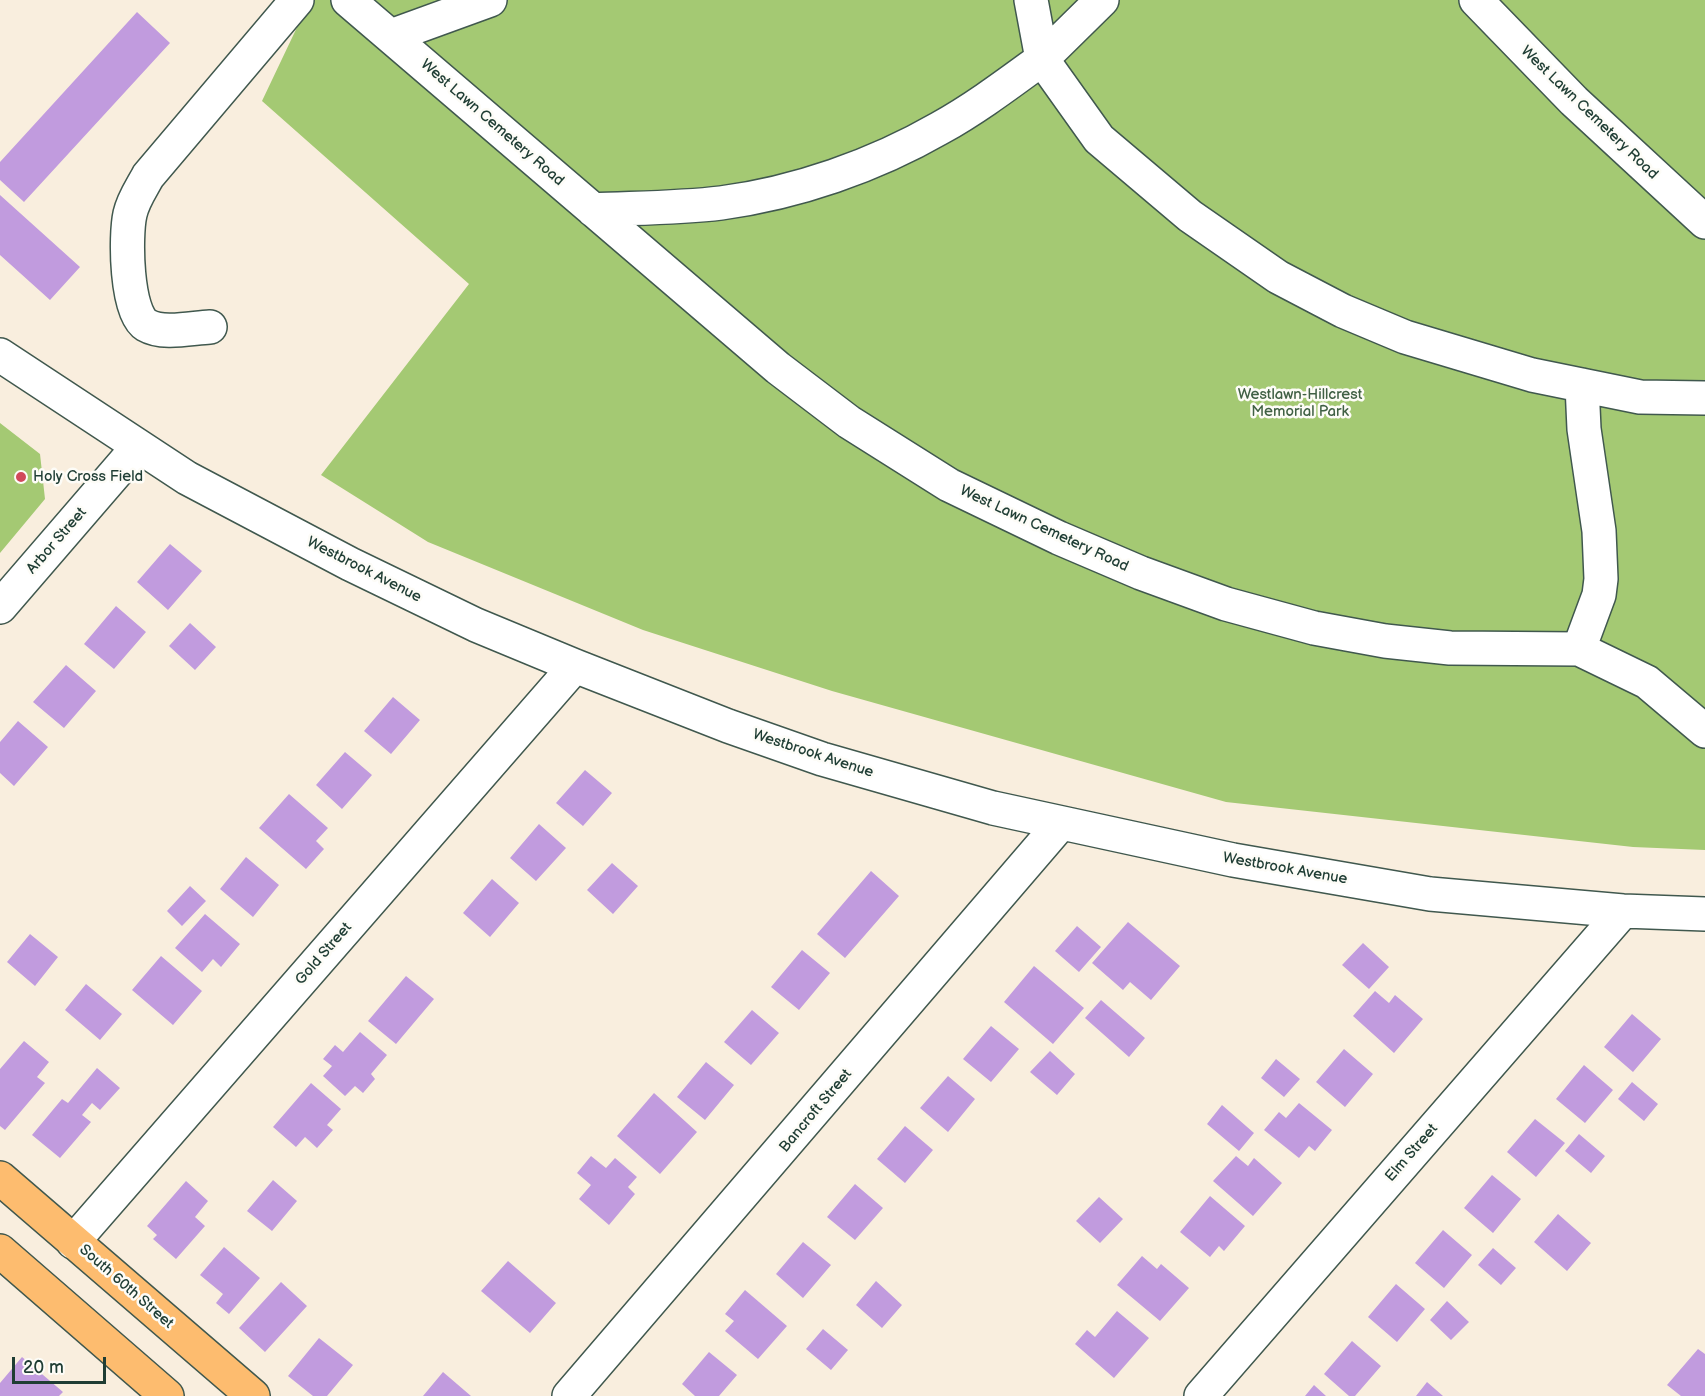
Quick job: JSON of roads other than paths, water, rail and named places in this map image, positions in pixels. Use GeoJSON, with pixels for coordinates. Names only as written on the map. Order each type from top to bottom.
{"type":"FeatureCollection","features":[{"type":"Feature","properties":{"kind":"main road","name":"South 60th Street"},"geometry":{"type":"LineString","coordinates":[[0,1178],[253,1396]]}},
{"type":"Feature","properties":{"kind":"main road"},"geometry":{"type":"LineString","coordinates":[[0,1251],[167,1396]]}},
{"type":"Feature","properties":{"kind":"street"},"geometry":{"type":"LineString","coordinates":[[210,327],[157,330],[144,324],[136,314],[127,249],[129,216],[134,201],[148,176],[297,0]]}},
{"type":"Feature","properties":{"kind":"street","name":"West Lawn Cemetery Road"},"geometry":{"type":"LineString","coordinates":[[348,0],[778,368],[849,422],[949,485],[1059,538],[1141,573],[1226,604],[1314,628],[1385,641],[1450,648],[1579,649],[1647,682],[1705,730]]}},
{"type":"Feature","properties":{"kind":"street"},"geometry":{"type":"LineString","coordinates":[[391,36],[490,0]]}},
{"type":"Feature","properties":{"kind":"street"},"geometry":{"type":"LineString","coordinates":[[1031,0],[1042,59],[1099,139],[1190,216],[1278,276],[1342,311],[1405,337],[1532,375],[1662,399],[1705,398]]}},
{"type":"Feature","properties":{"kind":"street"},"geometry":{"type":"LineString","coordinates":[[593,210],[720,203],[830,177],[892,152],[940,129],[1042,59],[1102,0]]}},
{"type":"Feature","properties":{"kind":"street","name":"West Lawn Cemetery Road"},"geometry":{"type":"LineString","coordinates":[[1476,0],[1574,101],[1705,222]]}},
{"type":"Feature","properties":{"kind":"street","name":"Westbrook Avenue"},"geometry":{"type":"LineString","coordinates":[[0,355],[188,478],[350,564],[476,625],[575,666],[728,726],[822,759],[993,808],[1233,860],[1430,894],[1623,911],[1705,914]]}},
{"type":"Feature","properties":{"kind":"street"},"geometry":{"type":"LineString","coordinates":[[1579,649],[1599,595],[1601,579],[1599,531],[1584,429],[1582,386]]}},
{"type":"Feature","properties":{"kind":"street","name":"Arbor Street"},"geometry":{"type":"LineString","coordinates":[[0,607],[138,447]]}},
{"type":"Feature","properties":{"kind":"street","name":"Gold Street"},"geometry":{"type":"LineString","coordinates":[[73,1242],[575,666]]}},
{"type":"Feature","properties":{"kind":"street","name":"Bancroft Street"},"geometry":{"type":"LineString","coordinates":[[569,1396],[1061,823]]}},
{"type":"Feature","properties":{"kind":"street","name":"Elm Street"},"geometry":{"type":"LineString","coordinates":[[1201,1396],[1623,911]]}},
{"type":"Feature","properties":{"kind":"place","name":"Holy Cross Field"},"geometry":{"type":"Point","coordinates":[21,477]}},
{"type":"Feature","properties":{"kind":"park label","name":"Westlawn-Hillcrest Memorial Park"},"geometry":{"type":"Point","coordinates":[1300,404]}}]}
